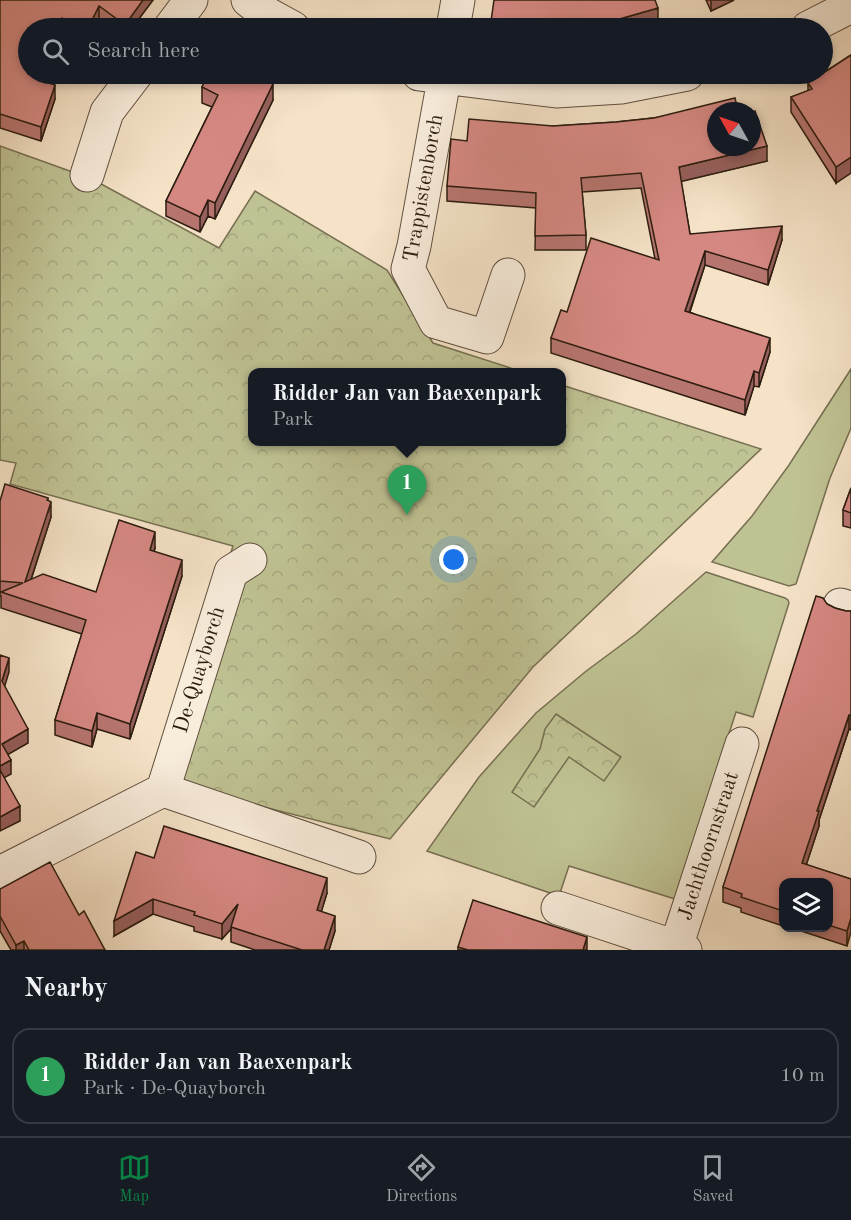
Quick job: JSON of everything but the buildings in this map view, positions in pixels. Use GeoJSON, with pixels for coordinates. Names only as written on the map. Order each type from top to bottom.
{"type":"FeatureCollection","features":[{"type":"Feature","properties":{"kind":"street"},"geometry":{"type":"LineString","coordinates":[[178,18],[191,0]]}},
{"type":"Feature","properties":{"kind":"street"},"geometry":{"type":"LineString","coordinates":[[248,0],[275,18]]}},
{"type":"Feature","properties":{"kind":"street"},"geometry":{"type":"LineString","coordinates":[[455,18],[458,0]]}},
{"type":"Feature","properties":{"kind":"street"},"geometry":{"type":"LineString","coordinates":[[807,18],[851,6]]}},
{"type":"Feature","properties":{"kind":"street"},"geometry":{"type":"LineString","coordinates":[[87,175],[107,112],[128,84]]}},
{"type":"Feature","properties":{"kind":"street","name":"Trappistenborch"},"geometry":{"type":"LineString","coordinates":[[435,84],[414,246],[408,269],[436,322],[487,337],[508,275]]}},
{"type":"Feature","properties":{"kind":"street"},"geometry":{"type":"LineString","coordinates":[[504,84],[556,91],[636,84]]}},
{"type":"Feature","properties":{"kind":"street","name":"De-Quayborch"},"geometry":{"type":"LineString","coordinates":[[163,790],[231,572],[250,560]]}},
{"type":"Feature","properties":{"kind":"street","name":"Jachthoornstraat"},"geometry":{"type":"LineString","coordinates":[[558,908],[681,949],[742,744]]}},
{"type":"Feature","properties":{"kind":"street"},"geometry":{"type":"LineString","coordinates":[[0,873],[163,790],[359,857]]}},
{"type":"Feature","properties":{"kind":"green space"},"geometry":{"type":"Polygon","coordinates":[[[0,146],[92,179],[219,248],[255,191],[387,270],[433,343],[511,368],[248,368],[248,446],[566,446],[566,386],[761,449],[533,667],[390,839],[158,780],[233,546],[10,484],[16,463],[0,460],[0,146]]]}},
{"type":"Feature","properties":{"kind":"green space"},"geometry":{"type":"Polygon","coordinates":[[[851,369],[851,428],[830,478],[796,584],[789,586],[712,562],[752,516],[789,465],[851,369]]]}},
{"type":"Feature","properties":{"kind":"green space"},"geometry":{"type":"Polygon","coordinates":[[[706,572],[785,598],[789,603],[753,717],[736,712],[675,899],[569,866],[559,896],[427,851],[479,777],[536,713],[636,634],[706,572]]]}},
{"type":"Feature","properties":{"kind":"green space"},"geometry":{"type":"Polygon","coordinates":[[[556,714],[621,757],[604,781],[569,757],[534,807],[512,792],[540,749],[545,729],[556,714]]]}},
{"type":"Feature","properties":{"kind":"place","name":"Ridder Jan van Baexenpark"},"geometry":{"type":"Point","coordinates":[407,515]}}]}
